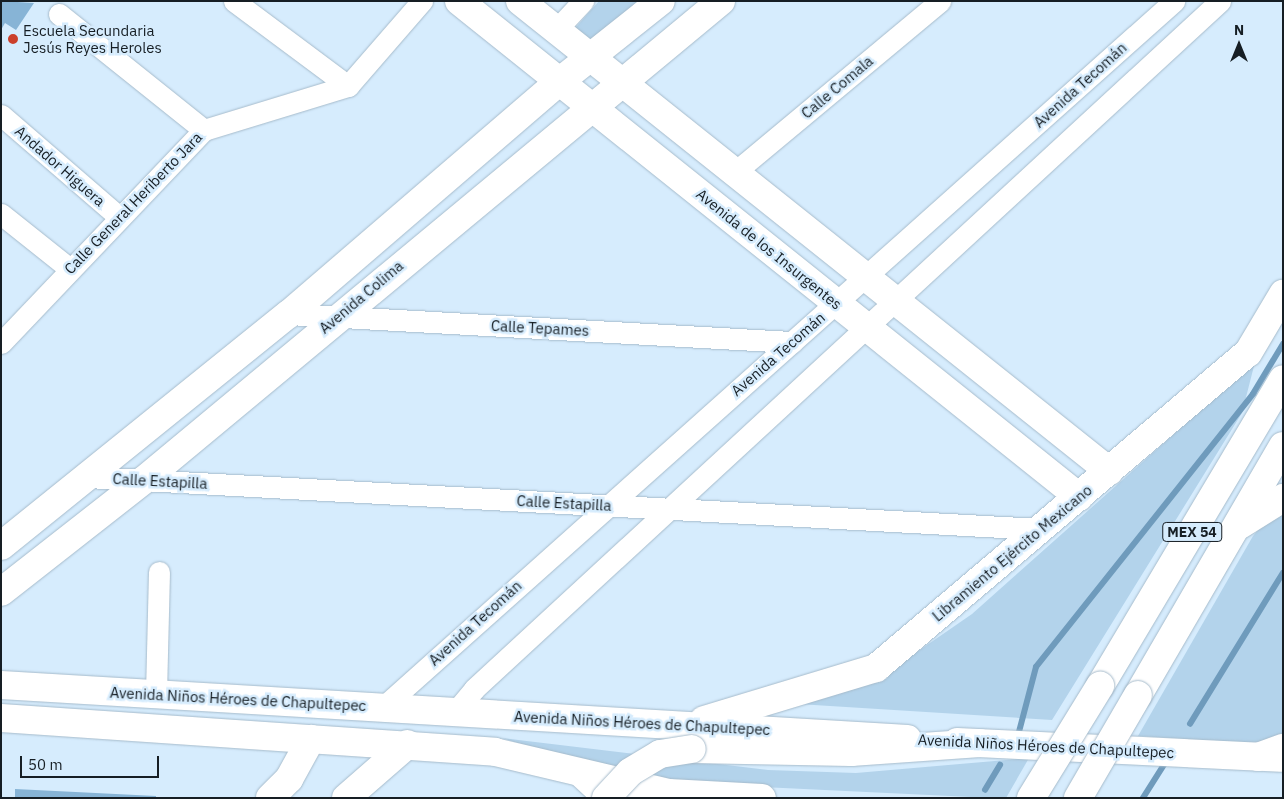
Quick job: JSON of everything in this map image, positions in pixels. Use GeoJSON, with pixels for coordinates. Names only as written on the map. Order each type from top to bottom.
{"type":"FeatureCollection","features":[{"type":"Feature","properties":{"kind":"main road","name":"Avenida de los Insurgentes"},"geometry":{"type":"LineString","coordinates":[[459,1],[1079,496]]}},
{"type":"Feature","properties":{"kind":"main road"},"geometry":{"type":"LineString","coordinates":[[520,1],[1109,471]]}},
{"type":"Feature","properties":{"kind":"main road"},"geometry":{"type":"LineString","coordinates":[[1,546],[289,314],[559,82],[661,1]]}},
{"type":"Feature","properties":{"kind":"main road","name":"Avenida Colima"},"geometry":{"type":"LineString","coordinates":[[1,592],[144,480],[590,106],[721,1]]}},
{"type":"Feature","properties":{"kind":"main road","name":"Libramiento Ejército Mexicano"},"geometry":{"type":"LineString","coordinates":[[689,737],[876,668],[1248,353],[1283,294]]}},
{"type":"Feature","properties":{"kind":"main road","name":"MEX 54"},"geometry":{"type":"LineString","coordinates":[[1031,798],[1283,379]]}},
{"type":"Feature","properties":{"kind":"main road"},"geometry":{"type":"LineString","coordinates":[[979,415],[1008,390]]}},
{"type":"Feature","properties":{"kind":"main road","name":"MEX 54"},"geometry":{"type":"LineString","coordinates":[[1078,798],[1283,446]]}},
{"type":"Feature","properties":{"kind":"main road"},"geometry":{"type":"LineString","coordinates":[[1254,496],[1283,485]]}},
{"type":"Feature","properties":{"kind":"main road"},"geometry":{"type":"LineString","coordinates":[[1235,529],[1283,498]]}},
{"type":"Feature","properties":{"kind":"main road","name":"Avenida Niños Héroes de Chapultepec"},"geometry":{"type":"LineString","coordinates":[[1,684],[454,712],[851,752],[980,743],[1270,758]]}},
{"type":"Feature","properties":{"kind":"main road"},"geometry":{"type":"LineString","coordinates":[[1,718],[408,744],[494,752],[669,793],[762,798]]}},
{"type":"Feature","properties":{"kind":"main road"},"geometry":{"type":"LineString","coordinates":[[582,774],[607,798],[630,772],[689,737]]}},
{"type":"Feature","properties":{"kind":"main road"},"geometry":{"type":"LineString","coordinates":[[270,798],[289,779],[311,739]]}},
{"type":"Feature","properties":{"kind":"main road"},"geometry":{"type":"LineString","coordinates":[[346,798],[408,744]]}},
{"type":"Feature","properties":{"kind":"main road"},"geometry":{"type":"LineString","coordinates":[[1270,758],[1283,748]]}},
{"type":"Feature","properties":{"kind":"street"},"geometry":{"type":"LineString","coordinates":[[234,1],[348,86],[422,1]]}},
{"type":"Feature","properties":{"kind":"street"},"geometry":{"type":"LineString","coordinates":[[556,30],[583,1]]}},
{"type":"Feature","properties":{"kind":"street","name":"Calle Comala"},"geometry":{"type":"LineString","coordinates":[[735,172],[940,1]]}},
{"type":"Feature","properties":{"kind":"street","name":"Avenida Tecomán"},"geometry":{"type":"LineString","coordinates":[[382,708],[605,505],[792,342],[1174,1]]}},
{"type":"Feature","properties":{"kind":"street"},"geometry":{"type":"LineString","coordinates":[[454,712],[668,509],[1220,1]]}},
{"type":"Feature","properties":{"kind":"street"},"geometry":{"type":"LineString","coordinates":[[60,14],[204,130]]}},
{"type":"Feature","properties":{"kind":"street","name":"Calle General Heriberto Jara"},"geometry":{"type":"LineString","coordinates":[[1,343],[69,268],[204,130],[348,86]]}},
{"type":"Feature","properties":{"kind":"street","name":"Andador Higuera"},"geometry":{"type":"LineString","coordinates":[[1,115],[119,217]]}},
{"type":"Feature","properties":{"kind":"street"},"geometry":{"type":"LineString","coordinates":[[1,214],[69,268]]}},
{"type":"Feature","properties":{"kind":"street","name":"Calle Tepames"},"geometry":{"type":"LineString","coordinates":[[289,314],[792,342]]}},
{"type":"Feature","properties":{"kind":"street","name":"Calle Estapilla"},"geometry":{"type":"LineString","coordinates":[[88,477],[1040,529]]}},
{"type":"Feature","properties":{"kind":"street"},"geometry":{"type":"LineString","coordinates":[[156,694],[159,572]]}},
{"type":"Feature","properties":{"kind":"shaded area"},"geometry":{"type":"Polygon","coordinates":[[[599,1],[650,1],[590,50],[570,34],[599,1]]]}},
{"type":"Feature","properties":{"kind":"shaded area"},"geometry":{"type":"Polygon","coordinates":[[[1255,362],[1242,413],[1052,720],[798,704],[885,674],[972,614],[1255,362]]]}},
{"type":"Feature","properties":{"kind":"shaded area"},"geometry":{"type":"Polygon","coordinates":[[[1283,513],[1283,738],[1250,743],[1138,736],[1253,536],[1264,523],[1283,513]]]}},
{"type":"Feature","properties":{"kind":"shaded area"},"geometry":{"type":"Polygon","coordinates":[[[502,738],[768,770],[856,773],[1029,758],[1006,798],[992,798],[677,783],[600,769],[502,738]]]}},
{"type":"Feature","properties":{"kind":"building"},"geometry":{"type":"Polygon","coordinates":[[[1,1],[34,3],[16,30],[5,23],[1,30],[1,1]]]}},
{"type":"Feature","properties":{"kind":"building"},"geometry":{"type":"Polygon","coordinates":[[[15,789],[156,796],[156,798],[15,798],[15,789]]]}},
{"type":"Feature","properties":{"kind":"waterway"},"geometry":{"type":"LineString","coordinates":[[1019,732],[1036,667],[1253,394],[1283,344]]}},
{"type":"Feature","properties":{"kind":"waterway"},"geometry":{"type":"LineString","coordinates":[[1190,724],[1283,573]]}},
{"type":"Feature","properties":{"kind":"waterway"},"geometry":{"type":"LineString","coordinates":[[1143,798],[1167,760]]}},
{"type":"Feature","properties":{"kind":"waterway"},"geometry":{"type":"LineString","coordinates":[[985,790],[1000,765]]}},
{"type":"Feature","properties":{"kind":"place","name":"Escuela Secundaria Jesús Reyes Heroles"},"geometry":{"type":"Point","coordinates":[13,39]}}]}
